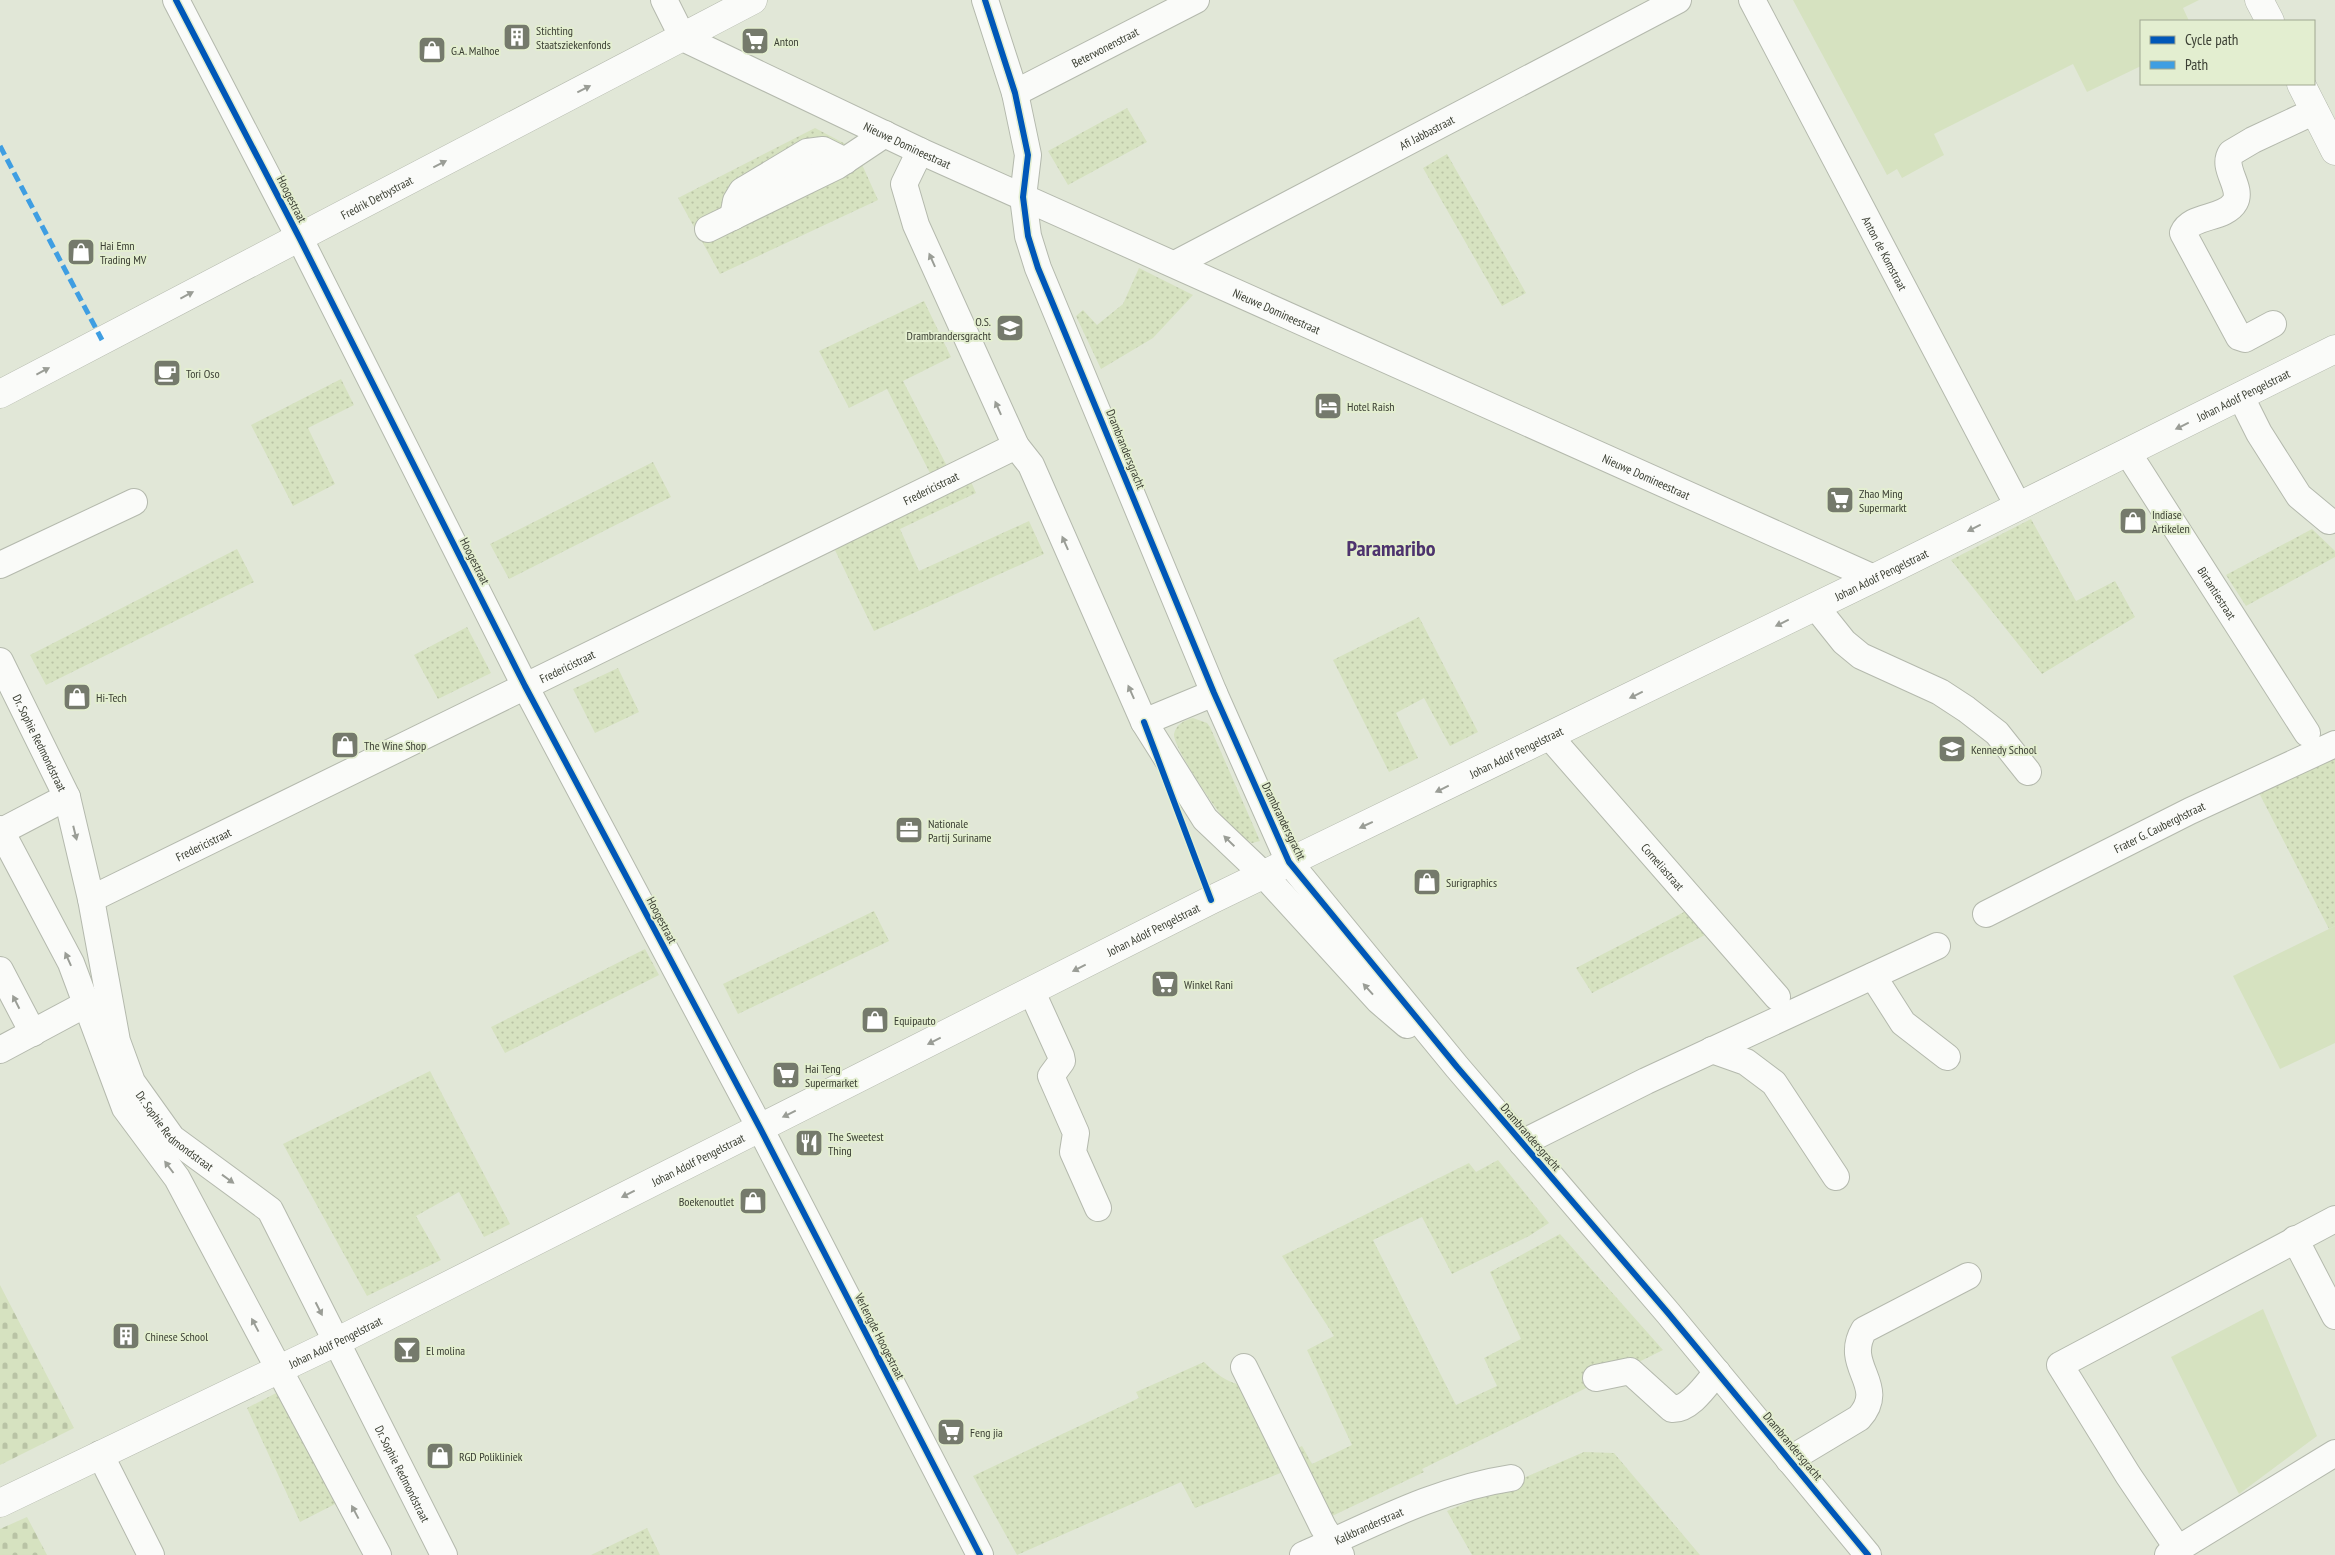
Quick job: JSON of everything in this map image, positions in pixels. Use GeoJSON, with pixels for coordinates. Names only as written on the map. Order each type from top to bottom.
{"type":"FeatureCollection","features":[{"type":"Feature","properties":{"kind":"main road","name":"Fredrik Derbystraat"},"geometry":{"type":"LineString","coordinates":[[0,394],[753,0]]}},
{"type":"Feature","properties":{"kind":"main road"},"geometry":{"type":"LineString","coordinates":[[2259,0],[2269,20]]}},
{"type":"Feature","properties":{"kind":"main road"},"geometry":{"type":"LineString","coordinates":[[2302,85],[2335,151]]}},
{"type":"Feature","properties":{"kind":"main road","name":"Johan Adolf Pengelstraat"},"geometry":{"type":"LineString","coordinates":[[0,1503],[278,1368],[336,1342],[1289,862],[1550,737],[2128,453],[2335,349]]}},
{"type":"Feature","properties":{"kind":"street","name":"Hoogestraat"},"geometry":{"type":"LineString","coordinates":[[176,0],[299,237],[525,686],[760,1128]]}},
{"type":"Feature","properties":{"kind":"street"},"geometry":{"type":"LineString","coordinates":[[664,0],[683,38]]}},
{"type":"Feature","properties":{"kind":"street","name":"Drambrandersgracht"},"geometry":{"type":"LineString","coordinates":[[985,0],[1015,93],[1028,155],[1023,197],[1028,236],[1038,268],[1214,693],[1289,862],[1457,1067],[1718,1372],[1868,1555]]}},
{"type":"Feature","properties":{"kind":"street","name":"Beterwonenstraat"},"geometry":{"type":"LineString","coordinates":[[1015,93],[1196,0]]}},
{"type":"Feature","properties":{"kind":"street","name":"Afi Jabbastraat"},"geometry":{"type":"LineString","coordinates":[[1175,264],[1678,0]]}},
{"type":"Feature","properties":{"kind":"street","name":"Anton de Komstraat"},"geometry":{"type":"LineString","coordinates":[[1752,0],[2018,506]]}},
{"type":"Feature","properties":{"kind":"street","name":"Nieuwe Domineestraat"},"geometry":{"type":"LineString","coordinates":[[683,38],[920,151],[1874,578]]}},
{"type":"Feature","properties":{"kind":"street"},"geometry":{"type":"LineString","coordinates":[[2273,324],[2246,339],[2239,337],[2183,234],[2188,226],[2228,209],[2234,203],[2236,195],[2228,163],[2232,153],[2253,140],[2315,111]]}},
{"type":"Feature","properties":{"kind":"street"},"geometry":{"type":"LineString","coordinates":[[708,229],[733,217],[736,201],[742,191],[807,152],[823,150],[845,161],[885,134]]}},
{"type":"Feature","properties":{"kind":"street","name":"Drambrandersgracht"},"geometry":{"type":"LineString","coordinates":[[920,151],[904,184],[916,225],[1016,446],[1031,465],[1144,722],[1205,819],[1264,875],[1379,1001],[1457,1067]]}},
{"type":"Feature","properties":{"kind":"street"},"geometry":{"type":"LineString","coordinates":[[2241,397],[2259,433],[2299,496],[2329,521]]}},
{"type":"Feature","properties":{"kind":"street","name":"Fredericistraat"},"geometry":{"type":"LineString","coordinates":[[91,899],[1016,446]]}},
{"type":"Feature","properties":{"kind":"street","name":"Birtantiestraat"},"geometry":{"type":"LineString","coordinates":[[2128,453],[2307,733]]}},
{"type":"Feature","properties":{"kind":"street"},"geometry":{"type":"LineString","coordinates":[[0,565],[134,502]]}},
{"type":"Feature","properties":{"kind":"street"},"geometry":{"type":"LineString","coordinates":[[1816,606],[1844,642],[1861,656],[1940,692],[1966,709],[1997,733],[2028,772]]}},
{"type":"Feature","properties":{"kind":"street","name":"Dr. Sophie Redmondstraat"},"geometry":{"type":"LineString","coordinates":[[0,661],[67,798],[91,899],[98,1002],[125,1108],[177,1178],[378,1555]]}},
{"type":"Feature","properties":{"kind":"street"},"geometry":{"type":"LineString","coordinates":[[1144,722],[1214,693]]}},
{"type":"Feature","properties":{"kind":"street","name":"Corneliastraat"},"geometry":{"type":"LineString","coordinates":[[1550,737],[1777,997]]}},
{"type":"Feature","properties":{"kind":"street","name":"Frater G. Cauberghstraat"},"geometry":{"type":"LineString","coordinates":[[1986,914],[2190,811],[2335,744]]}},
{"type":"Feature","properties":{"kind":"street"},"geometry":{"type":"LineString","coordinates":[[0,831],[67,798]]}},
{"type":"Feature","properties":{"kind":"street","name":"Dr. Sophie Redmondstraat"},"geometry":{"type":"LineString","coordinates":[[0,831],[55,930],[98,1002],[117,1042],[132,1082],[172,1138],[270,1210],[444,1555]]}},
{"type":"Feature","properties":{"kind":"street"},"geometry":{"type":"LineString","coordinates":[[1522,1144],[1712,1050],[1937,946]]}},
{"type":"Feature","properties":{"kind":"street"},"geometry":{"type":"LineString","coordinates":[[0,970],[33,1033]]}},
{"type":"Feature","properties":{"kind":"street"},"geometry":{"type":"LineString","coordinates":[[1873,976],[1904,1023],[1947,1057]]}},
{"type":"Feature","properties":{"kind":"street"},"geometry":{"type":"LineString","coordinates":[[1032,992],[1061,1056],[1062,1061],[1051,1076],[1076,1133],[1074,1152],[1098,1208]]}},
{"type":"Feature","properties":{"kind":"street"},"geometry":{"type":"LineString","coordinates":[[0,1050],[98,1002]]}},
{"type":"Feature","properties":{"kind":"street"},"geometry":{"type":"LineString","coordinates":[[1712,1050],[1746,1062],[1774,1083],[1836,1177]]}},
{"type":"Feature","properties":{"kind":"street","name":"Verlengde Hoogestraat"},"geometry":{"type":"LineString","coordinates":[[760,1128],[980,1555]]}},
{"type":"Feature","properties":{"kind":"street"},"geometry":{"type":"LineString","coordinates":[[2335,1219],[2060,1365],[2173,1552],[2335,1453]]}},
{"type":"Feature","properties":{"kind":"street"},"geometry":{"type":"LineString","coordinates":[[2295,1239],[2335,1316]]}},
{"type":"Feature","properties":{"kind":"street"},"geometry":{"type":"LineString","coordinates":[[1789,1460],[1859,1418],[1863,1413],[1868,1404],[1870,1387],[1856,1354],[1859,1338],[1864,1330],[1968,1276]]}},
{"type":"Feature","properties":{"kind":"street"},"geometry":{"type":"LineString","coordinates":[[1244,1367],[1336,1549]]}},
{"type":"Feature","properties":{"kind":"street"},"geometry":{"type":"LineString","coordinates":[[1596,1378],[1630,1371],[1672,1409],[1675,1409],[1684,1407],[1718,1372]]}},
{"type":"Feature","properties":{"kind":"street"},"geometry":{"type":"LineString","coordinates":[[100,1454],[151,1555]]}},
{"type":"Feature","properties":{"kind":"street","name":"Kalkbranderstraat"},"geometry":{"type":"LineString","coordinates":[[1304,1555],[1336,1549],[1436,1496],[1489,1481],[1511,1478]]}},
{"type":"Feature","properties":{"kind":"green space"},"geometry":{"type":"Polygon","coordinates":[[[1793,0],[2199,0],[2183,8],[2189,20],[2140,20],[2140,66],[2087,92],[2073,64],[1934,134],[1944,155],[1902,178],[1897,169],[1887,175],[1793,0]]]}},
{"type":"Feature","properties":{"kind":"green space"},"geometry":{"type":"Polygon","coordinates":[[[1127,108],[1147,142],[1068,185],[1048,151],[1127,108]]]}},
{"type":"Feature","properties":{"kind":"green space"},"geometry":{"type":"Polygon","coordinates":[[[815,128],[855,149],[878,200],[720,274],[678,198],[815,128]]]}},
{"type":"Feature","properties":{"kind":"green space"},"geometry":{"type":"Polygon","coordinates":[[[1447,154],[1526,293],[1502,306],[1423,168],[1447,154]]]}},
{"type":"Feature","properties":{"kind":"green space"},"geometry":{"type":"Polygon","coordinates":[[[1139,268],[1193,295],[1153,338],[1101,369],[1076,316],[1083,310],[1097,325],[1123,304],[1139,268]]]}},
{"type":"Feature","properties":{"kind":"green space"},"geometry":{"type":"Polygon","coordinates":[[[924,301],[951,357],[903,381],[949,470],[932,477],[887,389],[849,408],[819,351],[924,301]]]}},
{"type":"Feature","properties":{"kind":"green space"},"geometry":{"type":"Polygon","coordinates":[[[341,379],[354,405],[308,428],[335,484],[293,506],[251,425],[341,379]]]}},
{"type":"Feature","properties":{"kind":"green space"},"geometry":{"type":"Polygon","coordinates":[[[653,462],[671,497],[509,579],[490,544],[653,462]]]}},
{"type":"Feature","properties":{"kind":"green space"},"geometry":{"type":"Polygon","coordinates":[[[969,477],[976,493],[900,529],[919,571],[1029,521],[1044,554],[874,631],[832,544],[969,477]]]}},
{"type":"Feature","properties":{"kind":"green space"},"geometry":{"type":"Polygon","coordinates":[[[2031,519],[2076,601],[2115,581],[2135,617],[2042,674],[1951,560],[2031,519]]]}},
{"type":"Feature","properties":{"kind":"green space"},"geometry":{"type":"Polygon","coordinates":[[[2312,529],[2335,551],[2335,557],[2246,606],[2226,575],[2312,529]]]}},
{"type":"Feature","properties":{"kind":"green space"},"geometry":{"type":"Polygon","coordinates":[[[237,549],[254,582],[46,685],[30,655],[237,549]]]}},
{"type":"Feature","properties":{"kind":"green space"},"geometry":{"type":"Polygon","coordinates":[[[1419,617],[1478,732],[1450,746],[1424,698],[1396,713],[1418,758],[1389,772],[1333,660],[1419,617]]]}},
{"type":"Feature","properties":{"kind":"green space"},"geometry":{"type":"Polygon","coordinates":[[[467,627],[491,673],[438,699],[414,655],[467,627]]]}},
{"type":"Feature","properties":{"kind":"green space"},"geometry":{"type":"Polygon","coordinates":[[[618,668],[639,712],[595,733],[573,689],[618,668]]]}},
{"type":"Feature","properties":{"kind":"green space"},"geometry":{"type":"Polygon","coordinates":[[[1193,718],[1207,723],[1210,727],[1260,841],[1252,843],[1233,829],[1209,798],[1181,753],[1176,742],[1175,731],[1181,723],[1193,718]]]}},
{"type":"Feature","properties":{"kind":"green space"},"geometry":{"type":"Polygon","coordinates":[[[2335,753],[2335,926],[2329,929],[2257,789],[2335,753]]]}},
{"type":"Feature","properties":{"kind":"green space"},"geometry":{"type":"Polygon","coordinates":[[[874,911],[889,941],[738,1014],[723,984],[874,911]]]}},
{"type":"Feature","properties":{"kind":"green space"},"geometry":{"type":"Polygon","coordinates":[[[1686,911],[1705,935],[1592,993],[1576,968],[1686,911]]]}},
{"type":"Feature","properties":{"kind":"green space"},"geometry":{"type":"Polygon","coordinates":[[[2335,926],[2335,1043],[2280,1069],[2233,976],[2335,926]]]}},
{"type":"Feature","properties":{"kind":"green space"},"geometry":{"type":"Polygon","coordinates":[[[645,949],[659,975],[505,1053],[491,1027],[645,949]]]}},
{"type":"Feature","properties":{"kind":"green space"},"geometry":{"type":"Polygon","coordinates":[[[430,1071],[510,1224],[484,1237],[459,1192],[416,1216],[441,1260],[367,1296],[283,1144],[430,1071]]]}},
{"type":"Feature","properties":{"kind":"green space"},"geometry":{"type":"Polygon","coordinates":[[[1498,1160],[1549,1223],[1529,1236],[1452,1274],[1422,1217],[1373,1240],[1456,1405],[1497,1386],[1484,1358],[1521,1339],[1490,1272],[1560,1234],[1663,1350],[1422,1469],[1424,1472],[1326,1519],[1291,1451],[1302,1446],[1312,1464],[1352,1445],[1307,1350],[1334,1336],[1282,1256],[1469,1163],[1476,1172],[1498,1160]]]}},
{"type":"Feature","properties":{"kind":"green space"},"geometry":{"type":"Polygon","coordinates":[[[0,1285],[74,1428],[0,1465],[0,1285]]]}},
{"type":"Feature","properties":{"kind":"green space"},"geometry":{"type":"Polygon","coordinates":[[[2263,1309],[2317,1436],[2239,1494],[2171,1357],[2263,1309]]]}},
{"type":"Feature","properties":{"kind":"green space"},"geometry":{"type":"Polygon","coordinates":[[[1204,1362],[1225,1379],[1251,1387],[1290,1469],[1195,1508],[1181,1482],[1017,1555],[973,1476],[1139,1398],[1136,1392],[1204,1362]]]}},
{"type":"Feature","properties":{"kind":"green space"},"geometry":{"type":"Polygon","coordinates":[[[280,1391],[337,1503],[300,1522],[247,1408],[280,1391]]]}},
{"type":"Feature","properties":{"kind":"green space"},"geometry":{"type":"Polygon","coordinates":[[[1584,1452],[1614,1453],[1700,1555],[1472,1555],[1447,1511],[1584,1452]]]}},
{"type":"Feature","properties":{"kind":"green space"},"geometry":{"type":"Polygon","coordinates":[[[27,1517],[47,1555],[0,1555],[0,1529],[27,1517]]]}},
{"type":"Feature","properties":{"kind":"green space"},"geometry":{"type":"Polygon","coordinates":[[[647,1528],[660,1555],[591,1555],[647,1528]]]}},
{"type":"Feature","properties":{"kind":"marked path"},"geometry":{"type":"LineString","coordinates":[[0,146],[102,340]]}},
{"type":"Feature","properties":{"kind":"cycle path"},"geometry":{"type":"LineString","coordinates":[[176,0],[299,237],[525,686],[760,1128],[980,1555]]}},
{"type":"Feature","properties":{"kind":"cycle path"},"geometry":{"type":"LineString","coordinates":[[985,0],[1015,93],[1028,155],[1023,197],[1028,236],[1038,268],[1214,693],[1289,862],[1457,1067],[1668,1313],[1868,1555]]}},
{"type":"Feature","properties":{"kind":"cycle path"},"geometry":{"type":"LineString","coordinates":[[1144,722],[1211,900]]}},
{"type":"Feature","properties":{"kind":"place","name":"Stichting Staatsziekenfonds"},"geometry":{"type":"Point","coordinates":[517,37]}},
{"type":"Feature","properties":{"kind":"place","name":"Anton"},"geometry":{"type":"Point","coordinates":[755,41]}},
{"type":"Feature","properties":{"kind":"place","name":"G.A. Malhoe"},"geometry":{"type":"Point","coordinates":[432,50]}},
{"type":"Feature","properties":{"kind":"place","name":"Hai Emn Trading MV"},"geometry":{"type":"Point","coordinates":[81,252]}},
{"type":"Feature","properties":{"kind":"place","name":"O.S. Drambrandersgracht"},"geometry":{"type":"Point","coordinates":[1010,328]}},
{"type":"Feature","properties":{"kind":"place","name":"Tori Oso"},"geometry":{"type":"Point","coordinates":[167,373]}},
{"type":"Feature","properties":{"kind":"place","name":"Hotel Raish"},"geometry":{"type":"Point","coordinates":[1328,406]}},
{"type":"Feature","properties":{"kind":"place","name":"Zhao Ming Supermarkt"},"geometry":{"type":"Point","coordinates":[1840,500]}},
{"type":"Feature","properties":{"kind":"place","name":"Indiase Artikelen"},"geometry":{"type":"Point","coordinates":[2133,521]}},
{"type":"Feature","properties":{"kind":"place","name":"Hi-Tech"},"geometry":{"type":"Point","coordinates":[77,697]}},
{"type":"Feature","properties":{"kind":"place","name":"The Wine Shop"},"geometry":{"type":"Point","coordinates":[345,745]}},
{"type":"Feature","properties":{"kind":"place","name":"Kennedy School"},"geometry":{"type":"Point","coordinates":[1952,749]}},
{"type":"Feature","properties":{"kind":"place","name":"Nationale Partij Suriname"},"geometry":{"type":"Point","coordinates":[909,830]}},
{"type":"Feature","properties":{"kind":"place","name":"Surigraphics"},"geometry":{"type":"Point","coordinates":[1427,882]}},
{"type":"Feature","properties":{"kind":"place","name":"Winkel Rani"},"geometry":{"type":"Point","coordinates":[1165,984]}},
{"type":"Feature","properties":{"kind":"place","name":"Equipauto"},"geometry":{"type":"Point","coordinates":[875,1020]}},
{"type":"Feature","properties":{"kind":"place","name":"Hai Teng Supermarket"},"geometry":{"type":"Point","coordinates":[786,1075]}},
{"type":"Feature","properties":{"kind":"place","name":"The Sweetest Thing"},"geometry":{"type":"Point","coordinates":[809,1143]}},
{"type":"Feature","properties":{"kind":"place","name":"Boekenoutlet"},"geometry":{"type":"Point","coordinates":[753,1201]}},
{"type":"Feature","properties":{"kind":"place","name":"Chinese School"},"geometry":{"type":"Point","coordinates":[126,1336]}},
{"type":"Feature","properties":{"kind":"place","name":"El molina"},"geometry":{"type":"Point","coordinates":[407,1350]}},
{"type":"Feature","properties":{"kind":"place","name":"Feng jia"},"geometry":{"type":"Point","coordinates":[951,1432]}},
{"type":"Feature","properties":{"kind":"place","name":"RGD Polikliniek"},"geometry":{"type":"Point","coordinates":[440,1456]}},
{"type":"Feature","properties":{"kind":"district","name":"Paramaribo"},"geometry":{"type":"Point","coordinates":[1391,548]}}]}
